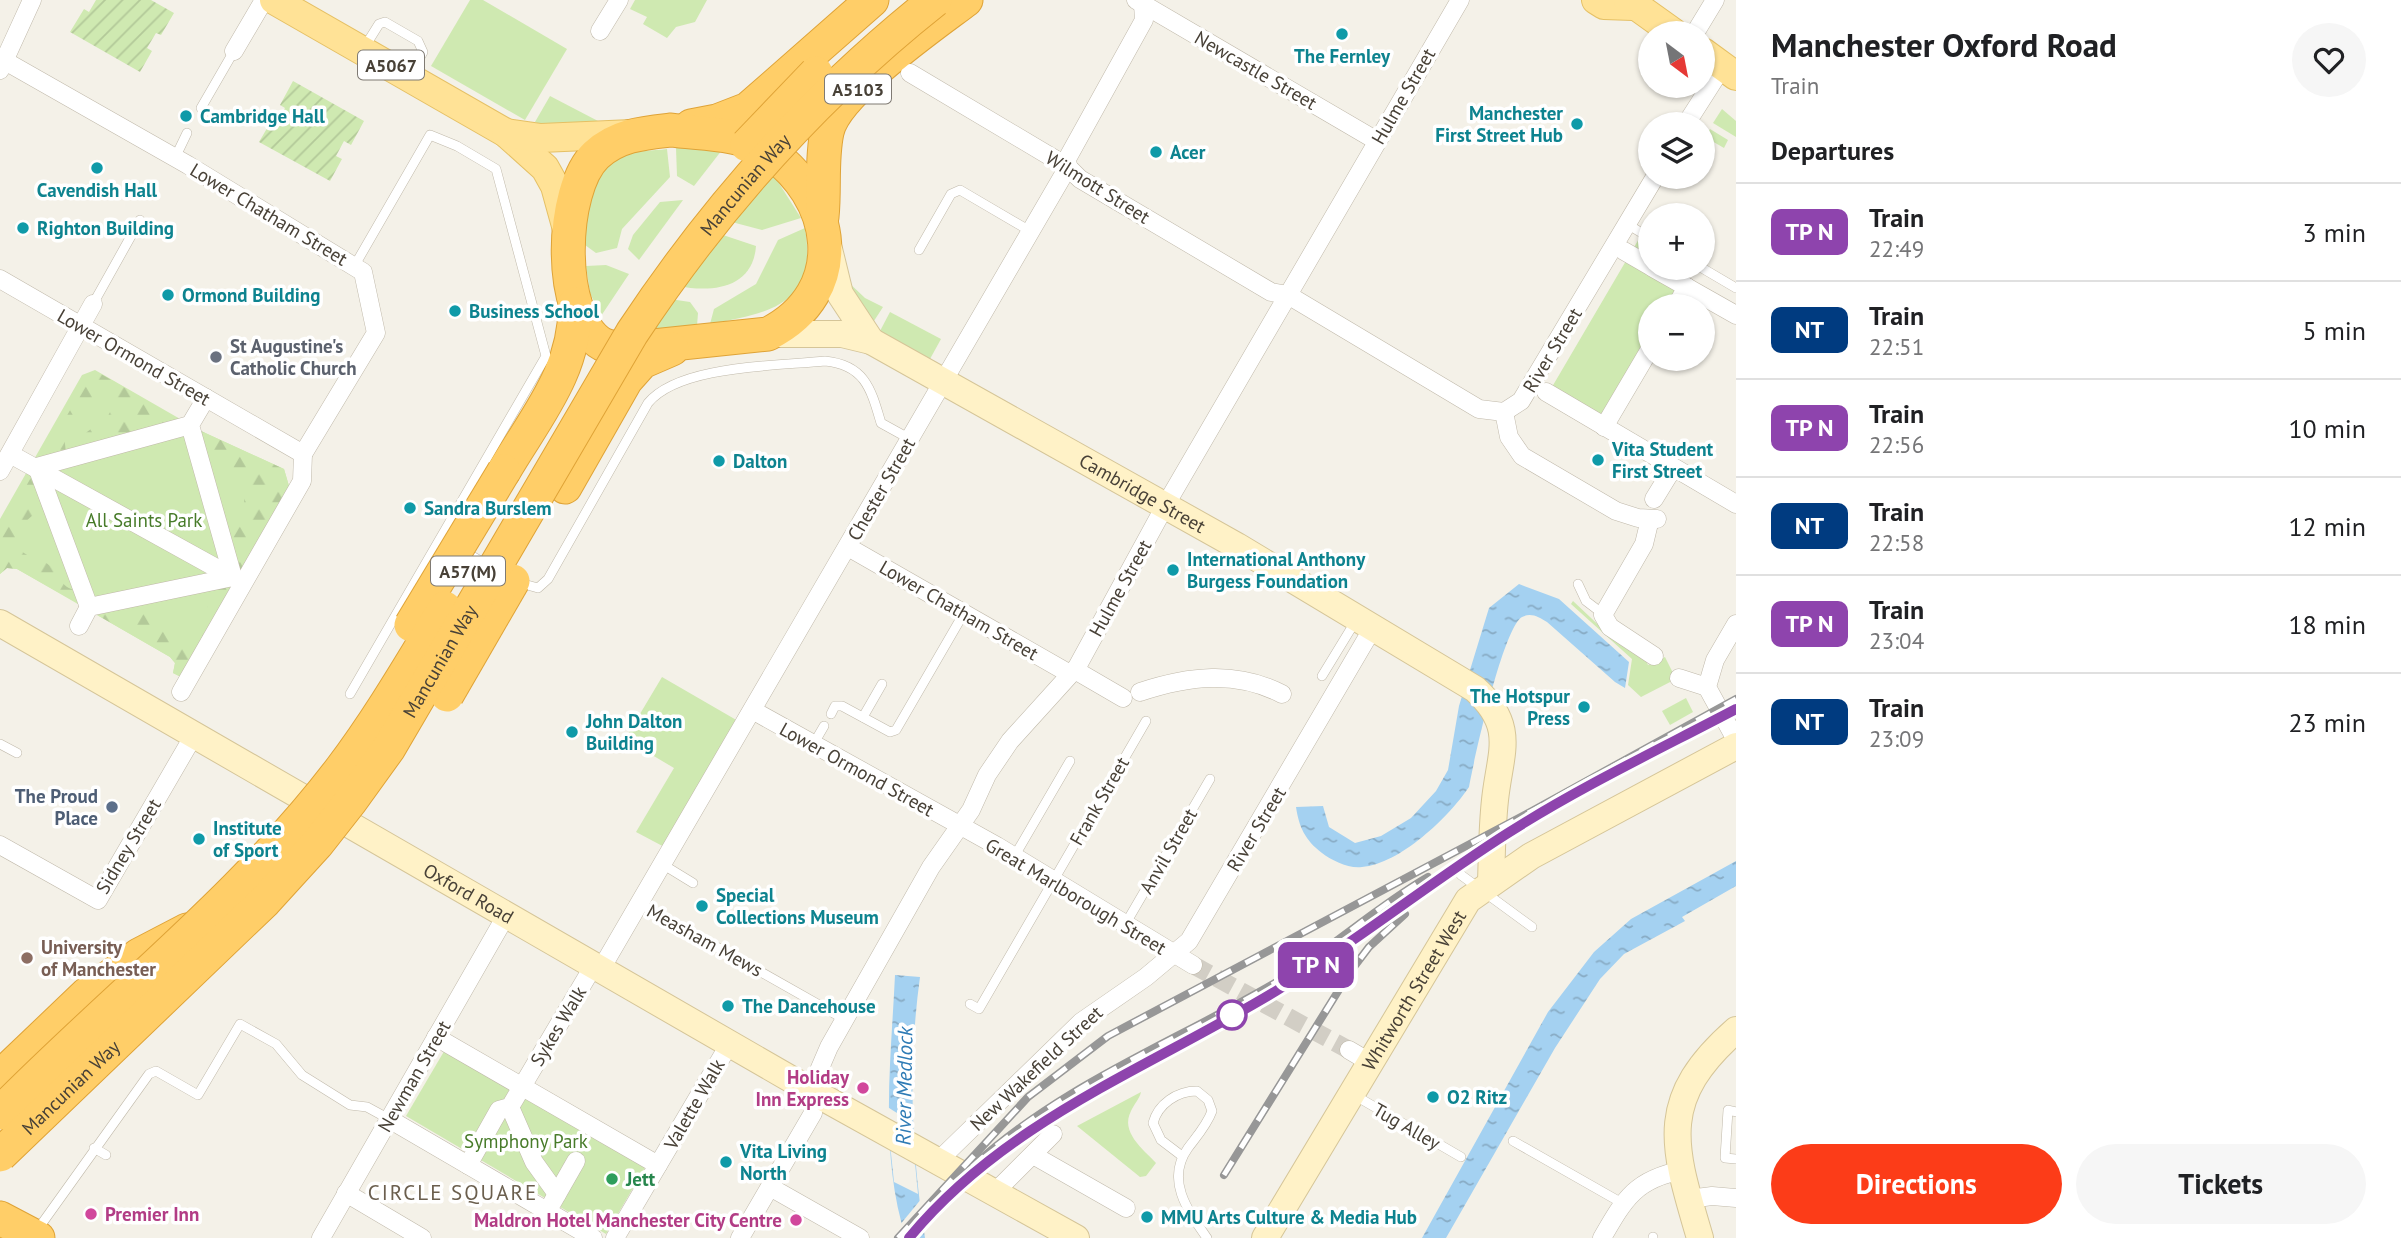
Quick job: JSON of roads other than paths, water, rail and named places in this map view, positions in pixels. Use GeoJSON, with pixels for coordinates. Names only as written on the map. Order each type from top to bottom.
{"type":"FeatureCollection","features":[{"type":"Feature","properties":{"kind":"highway","name":"A5103"},"geometry":{"type":"LineString","coordinates":[[872,0],[748,109],[717,121],[632,134],[611,143],[588,164],[578,180],[569,235],[575,304],[589,332],[601,344],[614,348],[768,334],[797,317],[816,290],[823,273],[824,156],[828,129],[835,115],[846,100],[890,59],[966,0]]}},
{"type":"Feature","properties":{"kind":"highway","name":"Mancunian Way"},"geometry":{"type":"LineString","coordinates":[[0,1113],[75,1038],[201,922],[277,844],[341,769],[375,744],[435,624],[646,271],[720,175],[780,109],[830,59],[899,0]]}},
{"type":"Feature","properties":{"kind":"highway","name":"Mancunian Way"},"geometry":{"type":"LineString","coordinates":[[0,1154],[265,901],[317,844],[375,744],[673,272],[746,180],[786,136],[856,66],[935,0]]}},
{"type":"Feature","properties":{"kind":"highway","name":"A5103"},"geometry":{"type":"LineString","coordinates":[[671,130],[750,141],[764,148],[793,175],[824,225]]}},
{"type":"Feature","properties":{"kind":"highway","name":"A57(M)"},"geometry":{"type":"LineString","coordinates":[[575,304],[575,334],[569,357],[504,471],[381,674],[375,744],[427,721],[447,695],[626,380],[642,362],[688,343]]}},
{"type":"Feature","properties":{"kind":"highway","name":"A57(M)"},"geometry":{"type":"LineString","coordinates":[[0,1077],[108,978],[139,955],[201,922]]}},
{"type":"Feature","properties":{"kind":"highway"},"geometry":{"type":"LineString","coordinates":[[0,1218],[35,1233]]}},
{"type":"Feature","properties":{"kind":"highway"},"geometry":{"type":"LineString","coordinates":[[0,1234],[35,1233]]}},
{"type":"Feature","properties":{"kind":"main road","name":"A5067"},"geometry":{"type":"LineString","coordinates":[[274,0],[410,75],[506,133],[545,169],[555,186],[569,235]]}},
{"type":"Feature","properties":{"kind":"main road"},"geometry":{"type":"LineString","coordinates":[[1596,0],[1605,5],[1631,3],[1657,21]]}},
{"type":"Feature","properties":{"kind":"main road","name":"A5067"},"geometry":{"type":"LineString","coordinates":[[506,133],[541,138],[632,134]]}},
{"type":"Feature","properties":{"kind":"main road","name":"Cambridge Street"},"geometry":{"type":"LineString","coordinates":[[824,225],[840,294],[872,341]]}},
{"type":"Feature","properties":{"kind":"main road","name":"Cambridge Street"},"geometry":{"type":"LineString","coordinates":[[768,334],[842,334],[872,341],[1366,622],[1479,695],[1499,719],[1504,744],[1478,882]]}},
{"type":"Feature","properties":{"kind":"main road","name":"Oxford Road"},"geometry":{"type":"LineString","coordinates":[[0,623],[816,1093],[1076,1238]]}},
{"type":"Feature","properties":{"kind":"main road","name":"Whitworth Street West"},"geometry":{"type":"LineString","coordinates":[[1265,1238],[1353,1095],[1360,1057],[1478,882],[1736,746]]}},
{"type":"Feature","properties":{"kind":"main road"},"geometry":{"type":"LineString","coordinates":[[1700,1238],[1683,1170],[1677,1126],[1680,1102],[1706,1059],[1736,1030]]}},
{"type":"Feature","properties":{"kind":"street"},"geometry":{"type":"LineString","coordinates":[[2,66],[32,0]]}},
{"type":"Feature","properties":{"kind":"street"},"geometry":{"type":"LineString","coordinates":[[234,51],[264,0]]}},
{"type":"Feature","properties":{"kind":"street"},"geometry":{"type":"LineString","coordinates":[[600,31],[619,0]]}},
{"type":"Feature","properties":{"kind":"street","name":"Hulme Street"},"geometry":{"type":"LineString","coordinates":[[740,1238],[813,1113],[819,1070],[844,1019],[931,867],[960,828],[987,775],[1010,741],[1075,673],[1165,506],[1460,0]]}},
{"type":"Feature","properties":{"kind":"street"},"geometry":{"type":"LineString","coordinates":[[1702,21],[1715,0]]}},
{"type":"Feature","properties":{"kind":"street","name":"Newcastle Street"},"geometry":{"type":"LineString","coordinates":[[1139,2],[1377,141]]}},
{"type":"Feature","properties":{"kind":"street","name":"Chester Street"},"geometry":{"type":"LineString","coordinates":[[598,967],[754,711],[1068,167],[1067,159],[1144,20],[1139,2]]}},
{"type":"Feature","properties":{"kind":"street"},"geometry":{"type":"LineString","coordinates":[[1693,112],[1721,65]]}},
{"type":"Feature","properties":{"kind":"street","name":"Lower Chatham Street"},"geometry":{"type":"LineString","coordinates":[[2,66],[174,158],[359,268]]}},
{"type":"Feature","properties":{"kind":"street","name":"Wilmott Street"},"geometry":{"type":"LineString","coordinates":[[910,73],[1068,167],[1080,179],[1259,285],[1271,292],[1288,295]]}},
{"type":"Feature","properties":{"kind":"street","name":"River Street"},"geometry":{"type":"LineString","coordinates":[[1504,412],[1521,401],[1533,384],[1648,189]]}},
{"type":"Feature","properties":{"kind":"street"},"geometry":{"type":"LineString","coordinates":[[1625,252],[1638,259]]}},
{"type":"Feature","properties":{"kind":"street"},"geometry":{"type":"LineString","coordinates":[[181,692],[238,580],[302,481],[303,454],[376,333],[359,268]]}},
{"type":"Feature","properties":{"kind":"street","name":"Lower Ormond Street"},"geometry":{"type":"LineString","coordinates":[[0,279],[303,454]]}},
{"type":"Feature","properties":{"kind":"street"},"geometry":{"type":"LineString","coordinates":[[1675,280],[1736,316]]}},
{"type":"Feature","properties":{"kind":"street"},"geometry":{"type":"LineString","coordinates":[[1683,294],[1687,287]]}},
{"type":"Feature","properties":{"kind":"street"},"geometry":{"type":"LineString","coordinates":[[1288,295],[1479,409],[1504,412],[1509,437],[1522,456],[1616,511],[1653,519],[1644,544],[1603,614],[1610,627],[1654,656]]}},
{"type":"Feature","properties":{"kind":"street"},"geometry":{"type":"LineString","coordinates":[[0,471],[93,304]]}},
{"type":"Feature","properties":{"kind":"street"},"geometry":{"type":"LineString","coordinates":[[1604,427],[1638,369]]}},
{"type":"Feature","properties":{"kind":"street"},"geometry":{"type":"LineString","coordinates":[[1546,392],[1736,504]]}},
{"type":"Feature","properties":{"kind":"street"},"geometry":{"type":"LineString","coordinates":[[37,467],[190,425],[206,398]]}},
{"type":"Feature","properties":{"kind":"street"},"geometry":{"type":"LineString","coordinates":[[190,425],[238,580]]}},
{"type":"Feature","properties":{"kind":"street"},"geometry":{"type":"LineString","coordinates":[[10,454],[238,580]]}},
{"type":"Feature","properties":{"kind":"street"},"geometry":{"type":"LineString","coordinates":[[37,467],[89,607],[79,626]]}},
{"type":"Feature","properties":{"kind":"street"},"geometry":{"type":"LineString","coordinates":[[1654,499],[1673,468]]}},
{"type":"Feature","properties":{"kind":"street","name":"Lower Chatham Street"},"geometry":{"type":"LineString","coordinates":[[848,547],[1075,673],[1131,695],[1190,678],[1222,677],[1248,681],[1282,694]]}},
{"type":"Feature","properties":{"kind":"street"},"geometry":{"type":"LineString","coordinates":[[89,607],[238,580]]}},
{"type":"Feature","properties":{"kind":"street","name":"River Street"},"geometry":{"type":"LineString","coordinates":[[1172,953],[1189,941],[1366,622]]}},
{"type":"Feature","properties":{"kind":"street"},"geometry":{"type":"LineString","coordinates":[[1707,687],[1715,660],[1736,624]]}},
{"type":"Feature","properties":{"kind":"street"},"geometry":{"type":"LineString","coordinates":[[1679,678],[1707,687],[1736,740]]}},
{"type":"Feature","properties":{"kind":"street","name":"Lower Ormond Street"},"geometry":{"type":"LineString","coordinates":[[754,711],[960,828]]}},
{"type":"Feature","properties":{"kind":"street","name":"Sidney Street"},"geometry":{"type":"LineString","coordinates":[[0,845],[98,900],[194,735]]}},
{"type":"Feature","properties":{"kind":"street","name":"Great Marlborough Street"},"geometry":{"type":"LineString","coordinates":[[960,828],[1014,857],[1193,965]]}},
{"type":"Feature","properties":{"kind":"street","name":"Newman Street"},"geometry":{"type":"LineString","coordinates":[[321,1238],[507,914]]}},
{"type":"Feature","properties":{"kind":"street","name":"New Wakefield Street"},"geometry":{"type":"LineString","coordinates":[[928,1157],[1081,1021],[1146,976],[1172,953]]}},
{"type":"Feature","properties":{"kind":"street","name":"Sykes Walk"},"geometry":{"type":"LineString","coordinates":[[468,1165],[499,1110],[510,1107],[598,967]]}},
{"type":"Feature","properties":{"kind":"street"},"geometry":{"type":"LineString","coordinates":[[436,1037],[658,1165]]}},
{"type":"Feature","properties":{"kind":"street","name":"Valette Walk"},"geometry":{"type":"LineString","coordinates":[[615,1238],[730,1043]]}},
{"type":"Feature","properties":{"kind":"street"},"geometry":{"type":"LineString","coordinates":[[510,1107],[534,1162],[557,1194]]}},
{"type":"Feature","properties":{"kind":"street"},"geometry":{"type":"LineString","coordinates":[[389,1119],[593,1238]]}},
{"type":"Feature","properties":{"kind":"street"},"geometry":{"type":"LineString","coordinates":[[994,1193],[1053,1134]]}},
{"type":"Feature","properties":{"kind":"street"},"geometry":{"type":"LineString","coordinates":[[1033,1155],[1126,1208]]}},
{"type":"Feature","properties":{"kind":"street"},"geometry":{"type":"LineString","coordinates":[[547,1211],[576,1161]]}},
{"type":"Feature","properties":{"kind":"street"},"geometry":{"type":"LineString","coordinates":[[1602,1238],[1622,1203],[1639,1186],[1683,1170]]}},
{"type":"Feature","properties":{"kind":"street"},"geometry":{"type":"LineString","coordinates":[[770,1187],[860,1238]]}},
{"type":"Feature","properties":{"kind":"street"},"geometry":{"type":"LineString","coordinates":[[346,1194],[422,1238]]}},
{"type":"Feature","properties":{"kind":"street"},"geometry":{"type":"LineString","coordinates":[[1689,1199],[1713,1196],[1736,1198]]}},
{"type":"Feature","properties":{"kind":"lane"},"geometry":{"type":"LineString","coordinates":[[201,108],[234,51]]}},
{"type":"Feature","properties":{"kind":"lane"},"geometry":{"type":"LineString","coordinates":[[174,158],[187,134]]}},
{"type":"Feature","properties":{"kind":"lane"},"geometry":{"type":"LineString","coordinates":[[349,694],[546,356],[496,169],[457,146],[430,135],[359,268]]}},
{"type":"Feature","properties":{"kind":"lane"},"geometry":{"type":"LineString","coordinates":[[919,250],[951,194],[960,190],[1030,231]]}},
{"type":"Feature","properties":{"kind":"lane"},"geometry":{"type":"LineString","coordinates":[[93,304],[141,220]]}},
{"type":"Feature","properties":{"kind":"lane"},"geometry":{"type":"LineString","coordinates":[[1627,224],[1638,231]]}},
{"type":"Feature","properties":{"kind":"lane"},"geometry":{"type":"LineString","coordinates":[[1715,276],[1736,288]]}},
{"type":"Feature","properties":{"kind":"lane"},"geometry":{"type":"LineString","coordinates":[[441,538],[526,586],[538,588],[548,579],[648,403],[668,385],[704,375],[825,361],[841,362],[858,372],[872,392],[881,423],[910,439]]}},
{"type":"Feature","properties":{"kind":"lane"},"geometry":{"type":"LineString","coordinates":[[1578,584],[1586,601],[1603,614]]}},
{"type":"Feature","properties":{"kind":"lane"},"geometry":{"type":"LineString","coordinates":[[831,714],[835,706],[842,706],[890,732],[897,730],[964,613]]}},
{"type":"Feature","properties":{"kind":"lane"},"geometry":{"type":"LineString","coordinates":[[1322,676],[1366,622]]}},
{"type":"Feature","properties":{"kind":"lane"},"geometry":{"type":"LineString","coordinates":[[863,717],[882,684]]}},
{"type":"Feature","properties":{"kind":"lane","name":"Frank Street"},"geometry":{"type":"LineString","coordinates":[[970,1004],[979,1009],[1146,720]]}},
{"type":"Feature","properties":{"kind":"lane"},"geometry":{"type":"LineString","coordinates":[[813,745],[824,726]]}},
{"type":"Feature","properties":{"kind":"lane"},"geometry":{"type":"LineString","coordinates":[[0,744],[17,753]]}},
{"type":"Feature","properties":{"kind":"lane"},"geometry":{"type":"LineString","coordinates":[[1014,857],[1070,761]]}},
{"type":"Feature","properties":{"kind":"lane","name":"Anvil Street"},"geometry":{"type":"LineString","coordinates":[[1126,923],[1210,779]]}},
{"type":"Feature","properties":{"kind":"lane"},"geometry":{"type":"LineString","coordinates":[[662,864],[693,883]]}},
{"type":"Feature","properties":{"kind":"lane"},"geometry":{"type":"LineString","coordinates":[[1478,882],[1532,926]]}},
{"type":"Feature","properties":{"kind":"lane","name":"Measham Mews"},"geometry":{"type":"LineString","coordinates":[[639,903],[844,1019]]}},
{"type":"Feature","properties":{"kind":"lane"},"geometry":{"type":"LineString","coordinates":[[35,1233],[149,1074],[156,1071],[198,1095],[240,1024],[276,1044],[302,1075],[351,1105],[367,1107],[389,1119]]}},
{"type":"Feature","properties":{"kind":"lane"},"geometry":{"type":"LineString","coordinates":[[1182,1156],[1161,1140],[1153,1123],[1158,1110],[1168,1101],[1197,1091],[1208,1100],[1212,1111],[1182,1156],[1178,1170],[1178,1188],[1207,1238]]}},
{"type":"Feature","properties":{"kind":"lane","name":"Tug Alley"},"geometry":{"type":"LineString","coordinates":[[1353,1095],[1461,1157]]}},
{"type":"Feature","properties":{"kind":"lane"},"geometry":{"type":"LineString","coordinates":[[1736,1112],[1728,1110],[1725,1158],[1736,1159]]}},
{"type":"Feature","properties":{"kind":"lane"},"geometry":{"type":"LineString","coordinates":[[1513,1141],[1622,1203]]}},
{"type":"Feature","properties":{"kind":"lane"},"geometry":{"type":"LineString","coordinates":[[94,1148],[106,1155]]}},
{"type":"Feature","properties":{"kind":"water"},"geometry":{"type":"Polygon","coordinates":[[[1519,584],[1559,599],[1629,662],[1625,688],[1547,622],[1532,615],[1522,617],[1514,626],[1498,669],[1469,787],[1449,812],[1407,848],[1377,864],[1352,867],[1322,853],[1304,833],[1296,807],[1323,806],[1329,827],[1355,843],[1381,836],[1411,818],[1436,791],[1448,770],[1459,706],[1489,608],[1519,584]]]}},
{"type":"Feature","properties":{"kind":"water"},"geometry":{"type":"Polygon","coordinates":[[[1736,861],[1736,886],[1682,917],[1685,921],[1624,954],[1600,979],[1555,1048],[1446,1238],[1422,1238],[1548,1012],[1594,952],[1631,919],[1736,861]]]}},
{"type":"Feature","properties":{"kind":"water","name":"River Medlock"},"geometry":{"type":"Polygon","coordinates":[[[895,975],[920,977],[914,1042],[913,1107],[925,1238],[906,1238],[892,1174],[889,1108],[895,975]]]}},
{"type":"Feature","properties":{"kind":"tunnel"},"geometry":{"type":"LineString","coordinates":[[1193,965],[1349,1050]]}},
{"type":"Feature","properties":{"kind":"railway"},"geometry":{"type":"LineString","coordinates":[[898,1238],[1028,1097],[1108,1036],[1532,811],[1736,699]]}},
{"type":"Feature","properties":{"kind":"railway"},"geometry":{"type":"LineString","coordinates":[[1364,932],[1508,833]]}},
{"type":"Feature","properties":{"kind":"railway"},"geometry":{"type":"LineString","coordinates":[[972,1167],[1043,1111],[1280,980],[1428,877]]}},
{"type":"Feature","properties":{"kind":"railway"},"geometry":{"type":"LineString","coordinates":[[1224,1175],[1350,972],[1369,947],[1405,914]]}},
{"type":"Feature","properties":{"kind":"railway"},"geometry":{"type":"LineString","coordinates":[[938,1205],[983,1165]]}},
{"type":"Feature","properties":{"kind":"train"},"geometry":{"type":"LineString","coordinates":[[909,1238],[933,1209],[981,1167],[1049,1118],[1120,1074],[1274,992],[1508,833],[1736,709]]}},
{"type":"Feature","properties":{"kind":"place","name":"The Fernley"},"geometry":{"type":"Point","coordinates":[1342,34]}},
{"type":"Feature","properties":{"kind":"place","name":"Cambridge Hall"},"geometry":{"type":"Point","coordinates":[186,116]}},
{"type":"Feature","properties":{"kind":"place","name":"Manchester First Street Hub"},"geometry":{"type":"Point","coordinates":[1577,124]}},
{"type":"Feature","properties":{"kind":"place","name":"Acer"},"geometry":{"type":"Point","coordinates":[1156,152]}},
{"type":"Feature","properties":{"kind":"place","name":"Cavendish Hall"},"geometry":{"type":"Point","coordinates":[97,168]}},
{"type":"Feature","properties":{"kind":"place","name":"Righton Building"},"geometry":{"type":"Point","coordinates":[23,228]}},
{"type":"Feature","properties":{"kind":"place","name":"Ormond Building"},"geometry":{"type":"Point","coordinates":[168,295]}},
{"type":"Feature","properties":{"kind":"place","name":"Business School"},"geometry":{"type":"Point","coordinates":[455,311]}},
{"type":"Feature","properties":{"kind":"place","name":"St Augustine's Catholic Church"},"geometry":{"type":"Point","coordinates":[216,357]}},
{"type":"Feature","properties":{"kind":"place","name":"Vita Student First Street"},"geometry":{"type":"Point","coordinates":[1598,460]}},
{"type":"Feature","properties":{"kind":"place","name":"Dalton"},"geometry":{"type":"Point","coordinates":[719,461]}},
{"type":"Feature","properties":{"kind":"place","name":"Sandra Burslem"},"geometry":{"type":"Point","coordinates":[410,508]}},
{"type":"Feature","properties":{"kind":"place","name":"International Anthony Burgess Foundation"},"geometry":{"type":"Point","coordinates":[1173,570]}},
{"type":"Feature","properties":{"kind":"place","name":"The Hotspur Press"},"geometry":{"type":"Point","coordinates":[1584,707]}},
{"type":"Feature","properties":{"kind":"place","name":"John Dalton Building"},"geometry":{"type":"Point","coordinates":[572,732]}},
{"type":"Feature","properties":{"kind":"place","name":"The Proud Place"},"geometry":{"type":"Point","coordinates":[112,807]}},
{"type":"Feature","properties":{"kind":"place","name":"Institute of Sport"},"geometry":{"type":"Point","coordinates":[199,839]}},
{"type":"Feature","properties":{"kind":"place","name":"Special Collections Museum"},"geometry":{"type":"Point","coordinates":[702,906]}},
{"type":"Feature","properties":{"kind":"place","name":"University of Manchester"},"geometry":{"type":"Point","coordinates":[27,958]}},
{"type":"Feature","properties":{"kind":"place","name":"The Dancehouse"},"geometry":{"type":"Point","coordinates":[728,1006]}},
{"type":"Feature","properties":{"kind":"place","name":"Holiday Inn Express"},"geometry":{"type":"Point","coordinates":[863,1088]}},
{"type":"Feature","properties":{"kind":"place","name":"O2 Ritz"},"geometry":{"type":"Point","coordinates":[1433,1097]}},
{"type":"Feature","properties":{"kind":"place","name":"Vita Living North"},"geometry":{"type":"Point","coordinates":[726,1162]}},
{"type":"Feature","properties":{"kind":"place","name":"Jett"},"geometry":{"type":"Point","coordinates":[612,1179]}},
{"type":"Feature","properties":{"kind":"place","name":"Premier Inn"},"geometry":{"type":"Point","coordinates":[91,1214]}},
{"type":"Feature","properties":{"kind":"place","name":"MMU Arts Culture & Media Hub"},"geometry":{"type":"Point","coordinates":[1147,1217]}},
{"type":"Feature","properties":{"kind":"place","name":"Maldron Hotel Manchester City Centre"},"geometry":{"type":"Point","coordinates":[796,1220]}},
{"type":"Feature","properties":{"kind":"district","name":"CIRCLE SQUARE"},"geometry":{"type":"Point","coordinates":[453,1192]}},
{"type":"Feature","properties":{"kind":"park label","name":"All Saints Park"},"geometry":{"type":"Point","coordinates":[144,520]}},
{"type":"Feature","properties":{"kind":"park label","name":"Symphony Park"},"geometry":{"type":"Point","coordinates":[526,1141]}}]}
